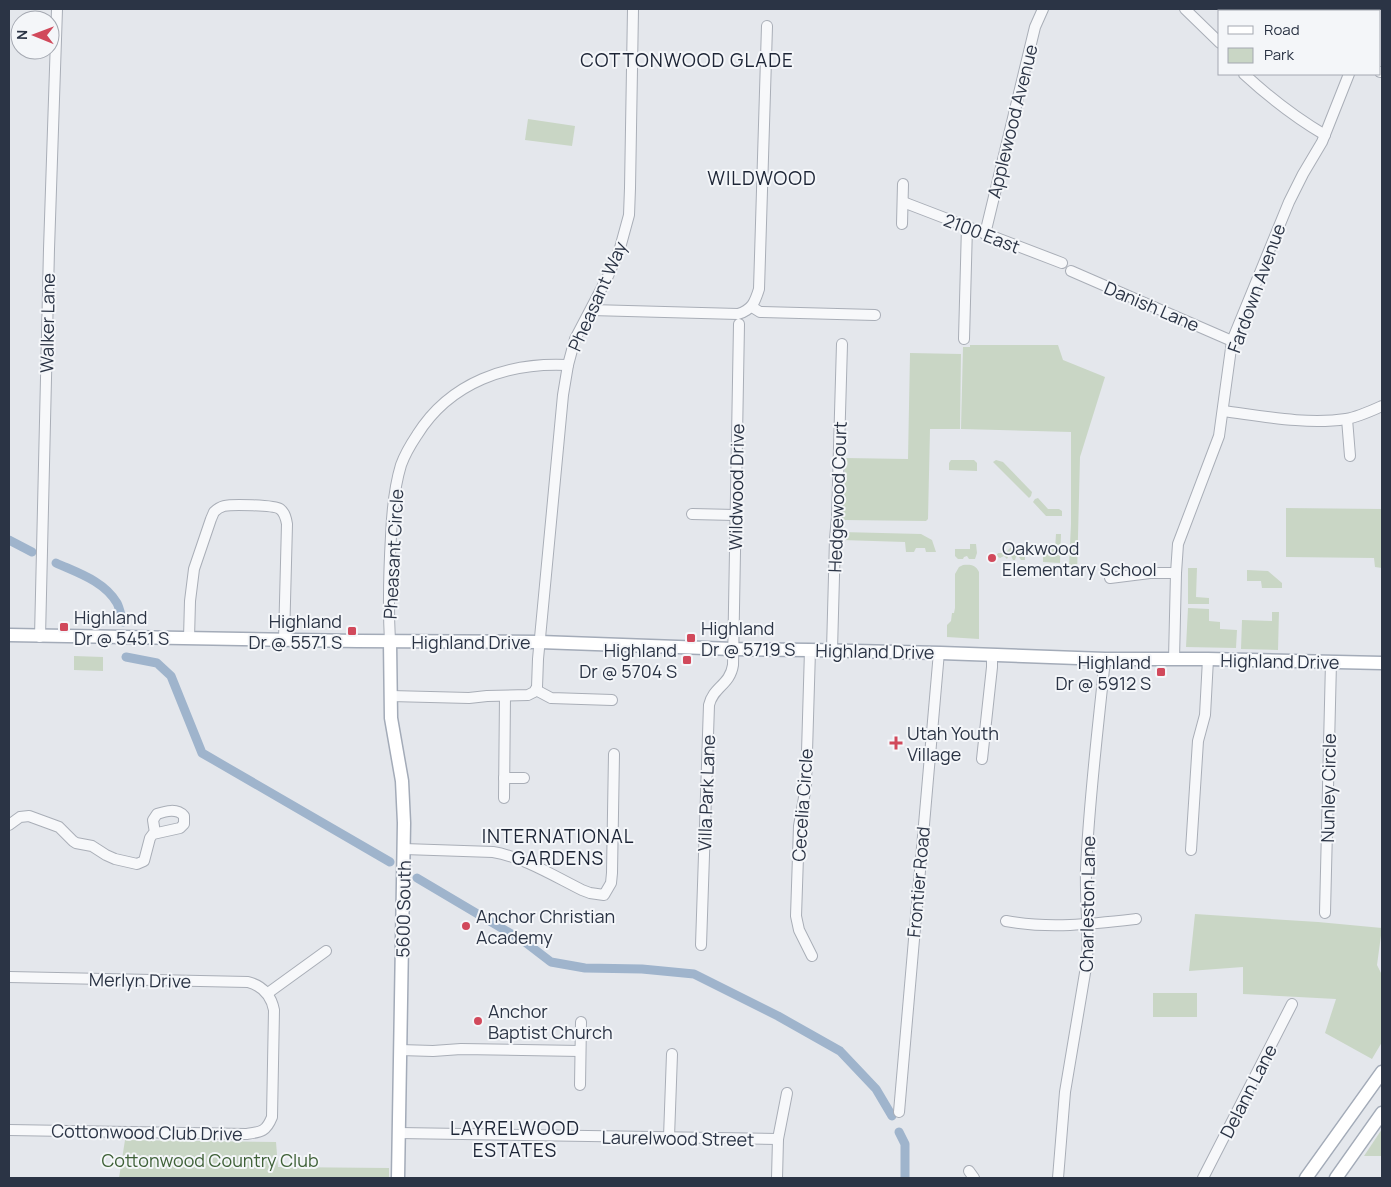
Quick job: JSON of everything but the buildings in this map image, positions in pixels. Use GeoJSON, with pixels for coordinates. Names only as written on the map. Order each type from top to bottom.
{"type":"FeatureCollection","features":[{"type":"Feature","properties":{"kind":"main road","name":"Highland Drive"},"geometry":{"type":"LineString","coordinates":[[9,635],[390,642],[540,642],[733,649],[939,652],[1105,659],[1382,663]]}},
{"type":"Feature","properties":{"kind":"main road","name":"5600 South"},"geometry":{"type":"LineString","coordinates":[[390,642],[393,730],[404,798],[398,1178]]}},
{"type":"Feature","properties":{"kind":"main road"},"geometry":{"type":"LineString","coordinates":[[1306,1178],[1382,1072]]}},
{"type":"Feature","properties":{"kind":"main road"},"geometry":{"type":"LineString","coordinates":[[1336,1178],[1382,1113]]}},
{"type":"Feature","properties":{"kind":"street","name":"Walker Lane"},"geometry":{"type":"LineString","coordinates":[[40,637],[49,249],[57,9]]}},
{"type":"Feature","properties":{"kind":"street","name":"Pheasant Way"},"geometry":{"type":"LineString","coordinates":[[536,690],[563,395],[568,366],[575,339],[620,248],[629,215],[633,9]]}},
{"type":"Feature","properties":{"kind":"street","name":"Applewood Avenue"},"geometry":{"type":"LineString","coordinates":[[985,234],[1035,27],[1042,9]]}},
{"type":"Feature","properties":{"kind":"street"},"geometry":{"type":"LineString","coordinates":[[1185,9],[1218,41]]}},
{"type":"Feature","properties":{"kind":"street"},"geometry":{"type":"LineString","coordinates":[[591,310],[738,314],[752,307],[759,288],[767,26]]}},
{"type":"Feature","properties":{"kind":"street"},"geometry":{"type":"LineString","coordinates":[[1245,75],[1263,91],[1325,135]]}},
{"type":"Feature","properties":{"kind":"street","name":"Fardown Avenue"},"geometry":{"type":"LineString","coordinates":[[1174,659],[1177,550],[1220,429],[1232,341],[1288,202],[1325,135],[1349,75]]}},
{"type":"Feature","properties":{"kind":"street"},"geometry":{"type":"LineString","coordinates":[[902,224],[903,184]]}},
{"type":"Feature","properties":{"kind":"street","name":"2100 East"},"geometry":{"type":"LineString","coordinates":[[903,202],[1062,263]]}},
{"type":"Feature","properties":{"kind":"street"},"geometry":{"type":"LineString","coordinates":[[964,339],[967,226]]}},
{"type":"Feature","properties":{"kind":"street","name":"Danish Lane"},"geometry":{"type":"LineString","coordinates":[[1071,271],[1232,341]]}},
{"type":"Feature","properties":{"kind":"street"},"geometry":{"type":"LineString","coordinates":[[752,307],[760,312],[875,315]]}},
{"type":"Feature","properties":{"kind":"street","name":"Wildwood Drive"},"geometry":{"type":"LineString","coordinates":[[733,649],[739,324]]}},
{"type":"Feature","properties":{"kind":"street","name":"Hedgewood Court"},"geometry":{"type":"LineString","coordinates":[[832,650],[842,344]]}},
{"type":"Feature","properties":{"kind":"street","name":"Pheasant Circle"},"geometry":{"type":"LineString","coordinates":[[390,642],[388,601],[394,494],[398,474],[405,456],[420,430],[450,398],[484,377],[531,366],[551,364],[568,366]]}},
{"type":"Feature","properties":{"kind":"street"},"geometry":{"type":"LineString","coordinates":[[1223,411],[1309,421],[1325,421],[1347,419],[1382,406]]}},
{"type":"Feature","properties":{"kind":"street"},"geometry":{"type":"LineString","coordinates":[[1347,419],[1350,456]]}},
{"type":"Feature","properties":{"kind":"street"},"geometry":{"type":"LineString","coordinates":[[189,638],[190,601],[196,561],[212,515],[219,507],[229,505],[272,506],[280,510],[286,517],[284,640]]}},
{"type":"Feature","properties":{"kind":"street"},"geometry":{"type":"LineString","coordinates":[[692,514],[736,515]]}},
{"type":"Feature","properties":{"kind":"street"},"geometry":{"type":"LineString","coordinates":[[1110,578],[1150,573],[1176,573]]}},
{"type":"Feature","properties":{"kind":"street","name":"Villa Park Lane"},"geometry":{"type":"LineString","coordinates":[[701,945],[710,705],[711,698],[731,674],[733,649]]}},
{"type":"Feature","properties":{"kind":"street","name":"Cecelia Circle"},"geometry":{"type":"LineString","coordinates":[[810,650],[806,786],[799,826],[796,916],[800,935],[812,956]]}},
{"type":"Feature","properties":{"kind":"street","name":"Frontier Road"},"geometry":{"type":"LineString","coordinates":[[899,1112],[939,652]]}},
{"type":"Feature","properties":{"kind":"street"},"geometry":{"type":"LineString","coordinates":[[982,758],[992,654]]}},
{"type":"Feature","properties":{"kind":"street","name":"Charleston Lane"},"geometry":{"type":"LineString","coordinates":[[1058,1178],[1066,1082],[1086,972],[1088,950],[1086,871],[1088,829],[1105,659]]}},
{"type":"Feature","properties":{"kind":"street"},"geometry":{"type":"LineString","coordinates":[[1191,850],[1198,741],[1205,715],[1208,659]]}},
{"type":"Feature","properties":{"kind":"street","name":"Nunley Circle"},"geometry":{"type":"LineString","coordinates":[[1325,913],[1331,662]]}},
{"type":"Feature","properties":{"kind":"street"},"geometry":{"type":"LineString","coordinates":[[391,696],[472,698],[526,696],[536,690],[551,698],[612,700]]}},
{"type":"Feature","properties":{"kind":"street"},"geometry":{"type":"LineString","coordinates":[[504,798],[505,696]]}},
{"type":"Feature","properties":{"kind":"street"},"geometry":{"type":"LineString","coordinates":[[404,849],[504,854],[521,860],[582,890],[604,895],[611,883],[612,873],[614,754]]}},
{"type":"Feature","properties":{"kind":"street"},"geometry":{"type":"LineString","coordinates":[[504,778],[524,778]]}},
{"type":"Feature","properties":{"kind":"street"},"geometry":{"type":"LineString","coordinates":[[9,825],[20,817],[29,816],[59,827],[76,843],[92,846],[111,858],[134,864],[140,864],[144,861],[150,838],[155,833]]}},
{"type":"Feature","properties":{"kind":"street"},"geometry":{"type":"LineString","coordinates":[[1006,921],[1037,926],[1087,924],[1136,919]]}},
{"type":"Feature","properties":{"kind":"street"},"geometry":{"type":"LineString","coordinates":[[268,993],[326,951]]}},
{"type":"Feature","properties":{"kind":"street","name":"Merlyn Drive"},"geometry":{"type":"LineString","coordinates":[[9,977],[248,982],[255,984],[268,993]]}},
{"type":"Feature","properties":{"kind":"street","name":"Cottonwood Club Drive"},"geometry":{"type":"LineString","coordinates":[[9,1130],[246,1134],[265,1130],[272,1117],[274,1010],[268,993]]}},
{"type":"Feature","properties":{"kind":"street","name":"Delann Lane"},"geometry":{"type":"LineString","coordinates":[[1203,1178],[1292,1004]]}},
{"type":"Feature","properties":{"kind":"street"},"geometry":{"type":"LineString","coordinates":[[580,1085],[581,1022]]}},
{"type":"Feature","properties":{"kind":"street"},"geometry":{"type":"LineString","coordinates":[[400,1050],[580,1051]]}},
{"type":"Feature","properties":{"kind":"street"},"geometry":{"type":"LineString","coordinates":[[669,1138],[672,1054]]}},
{"type":"Feature","properties":{"kind":"street"},"geometry":{"type":"LineString","coordinates":[[777,1178],[778,1139],[787,1093]]}},
{"type":"Feature","properties":{"kind":"street","name":"Laurelwood Street"},"geometry":{"type":"LineString","coordinates":[[399,1133],[778,1139]]}},
{"type":"Feature","properties":{"kind":"green space"},"geometry":{"type":"Polygon","coordinates":[[[528,119],[575,126],[572,146],[525,140],[528,119]]]}},
{"type":"Feature","properties":{"kind":"green space"},"geometry":{"type":"Polygon","coordinates":[[[970,345],[1058,345],[1063,360],[1105,377],[1080,457],[1077,576],[1069,567],[1071,432],[961,429],[963,347],[970,347],[970,345]]]}},
{"type":"Feature","properties":{"kind":"green space"},"geometry":{"type":"Polygon","coordinates":[[[910,353],[961,354],[960,429],[930,429],[928,519],[926,521],[843,520],[845,458],[908,459],[910,353]]]}},
{"type":"Feature","properties":{"kind":"green space"},"geometry":{"type":"Polygon","coordinates":[[[951,460],[974,460],[977,463],[977,471],[949,470],[951,460]]]}},
{"type":"Feature","properties":{"kind":"green space"},"geometry":{"type":"Polygon","coordinates":[[[996,460],[1003,462],[1032,492],[1029,498],[993,462],[996,460]]]}},
{"type":"Feature","properties":{"kind":"green space"},"geometry":{"type":"Polygon","coordinates":[[[1038,498],[1048,509],[1059,509],[1062,511],[1062,516],[1046,516],[1033,502],[1038,498]]]}},
{"type":"Feature","properties":{"kind":"green space"},"geometry":{"type":"Polygon","coordinates":[[[1286,508],[1382,509],[1382,568],[1375,567],[1374,558],[1286,557],[1286,508]]]}},
{"type":"Feature","properties":{"kind":"green space"},"geometry":{"type":"Polygon","coordinates":[[[842,532],[921,534],[932,540],[936,552],[926,552],[925,548],[916,548],[914,552],[906,552],[905,542],[842,540],[842,532]]]}},
{"type":"Feature","properties":{"kind":"green space"},"geometry":{"type":"Polygon","coordinates":[[[1056,534],[1061,534],[1060,563],[1043,562],[1043,549],[1055,549],[1056,534]]]}},
{"type":"Feature","properties":{"kind":"green space"},"geometry":{"type":"Polygon","coordinates":[[[970,544],[976,544],[977,553],[975,559],[969,559],[967,556],[963,559],[958,559],[955,556],[955,549],[970,549],[970,544]]]}},
{"type":"Feature","properties":{"kind":"green space"},"geometry":{"type":"Polygon","coordinates":[[[1014,544],[1025,547],[1025,560],[1021,560],[1019,557],[1013,560],[1011,556],[1007,559],[1004,556],[1000,558],[996,556],[998,553],[1005,553],[1014,544]]]}},
{"type":"Feature","properties":{"kind":"green space"},"geometry":{"type":"Polygon","coordinates":[[[963,565],[972,566],[979,572],[979,639],[947,637],[947,625],[951,621],[955,608],[955,574],[959,567],[963,565]]]}},
{"type":"Feature","properties":{"kind":"green space"},"geometry":{"type":"Polygon","coordinates":[[[1188,568],[1197,568],[1196,597],[1209,598],[1209,604],[1188,604],[1188,568]]]}},
{"type":"Feature","properties":{"kind":"green space"},"geometry":{"type":"Polygon","coordinates":[[[1247,570],[1268,571],[1282,583],[1282,588],[1262,588],[1261,581],[1247,581],[1247,570]]]}},
{"type":"Feature","properties":{"kind":"green space"},"geometry":{"type":"Polygon","coordinates":[[[1188,608],[1209,609],[1209,621],[1220,622],[1220,629],[1237,630],[1236,648],[1186,647],[1188,608]]]}},
{"type":"Feature","properties":{"kind":"green space"},"geometry":{"type":"Polygon","coordinates":[[[1272,612],[1279,612],[1278,650],[1241,649],[1242,620],[1272,621],[1272,612]]]}},
{"type":"Feature","properties":{"kind":"green space"},"geometry":{"type":"Polygon","coordinates":[[[74,656],[103,657],[103,671],[74,670],[74,656]]]}},
{"type":"Feature","properties":{"kind":"green space"},"geometry":{"type":"Polygon","coordinates":[[[1195,914],[1382,928],[1377,965],[1382,975],[1382,1042],[1372,1059],[1325,1033],[1336,999],[1243,994],[1243,967],[1189,971],[1195,914]]]}},
{"type":"Feature","properties":{"kind":"green space"},"geometry":{"type":"Polygon","coordinates":[[[1153,993],[1197,993],[1197,1017],[1153,1017],[1153,993]]]}},
{"type":"Feature","properties":{"kind":"green space"},"geometry":{"type":"Polygon","coordinates":[[[1382,1129],[1382,1156],[1364,1156],[1382,1129]]]}},
{"type":"Feature","properties":{"kind":"green space","name":"Cottonwood Country Club"},"geometry":{"type":"Polygon","coordinates":[[[125,1140],[276,1142],[278,1167],[389,1168],[389,1178],[119,1178],[125,1140]]]}},
{"type":"Feature","properties":{"kind":"waterway"},"geometry":{"type":"LineString","coordinates":[[9,540],[32,552]]}},
{"type":"Feature","properties":{"kind":"waterway"},"geometry":{"type":"LineString","coordinates":[[56,563],[90,578],[112,595],[120,610],[123,622]]}},
{"type":"Feature","properties":{"kind":"waterway"},"geometry":{"type":"LineString","coordinates":[[126,657],[157,663],[171,676],[202,753],[390,862]]}},
{"type":"Feature","properties":{"kind":"waterway"},"geometry":{"type":"LineString","coordinates":[[417,878],[525,942],[551,962],[585,968],[642,969],[694,974],[778,1016],[840,1051],[876,1089],[892,1116]]}},
{"type":"Feature","properties":{"kind":"waterway"},"geometry":{"type":"LineString","coordinates":[[899,1132],[905,1144],[905,1178]]}},
{"type":"Feature","properties":{"kind":"place","name":"Oakwood Elementary School"},"geometry":{"type":"Point","coordinates":[992,558]}},
{"type":"Feature","properties":{"kind":"place","name":"Highland Dr @ 5451 S"},"geometry":{"type":"Point","coordinates":[64,627]}},
{"type":"Feature","properties":{"kind":"place","name":"Highland Dr @ 5571 S"},"geometry":{"type":"Point","coordinates":[352,631]}},
{"type":"Feature","properties":{"kind":"place","name":"Highland Dr @ 5719 S"},"geometry":{"type":"Point","coordinates":[691,638]}},
{"type":"Feature","properties":{"kind":"place","name":"Highland Dr @ 5704 S"},"geometry":{"type":"Point","coordinates":[687,660]}},
{"type":"Feature","properties":{"kind":"place","name":"Highland Dr @ 5912 S"},"geometry":{"type":"Point","coordinates":[1161,672]}},
{"type":"Feature","properties":{"kind":"place","name":"Utah Youth Village"},"geometry":{"type":"Point","coordinates":[896,743]}},
{"type":"Feature","properties":{"kind":"place","name":"Anchor Christian Academy"},"geometry":{"type":"Point","coordinates":[466,926]}},
{"type":"Feature","properties":{"kind":"place","name":"Anchor Baptist Church"},"geometry":{"type":"Point","coordinates":[478,1021]}},
{"type":"Feature","properties":{"kind":"district","name":"COTTONWOOD GLADE"},"geometry":{"type":"Point","coordinates":[687,60]}},
{"type":"Feature","properties":{"kind":"district","name":"WILDWOOD"},"geometry":{"type":"Point","coordinates":[762,178]}},
{"type":"Feature","properties":{"kind":"district","name":"INTERNATIONAL GARDENS"},"geometry":{"type":"Point","coordinates":[558,847]}},
{"type":"Feature","properties":{"kind":"district","name":"LAYRELWOOD ESTATES"},"geometry":{"type":"Point","coordinates":[515,1139]}}]}
